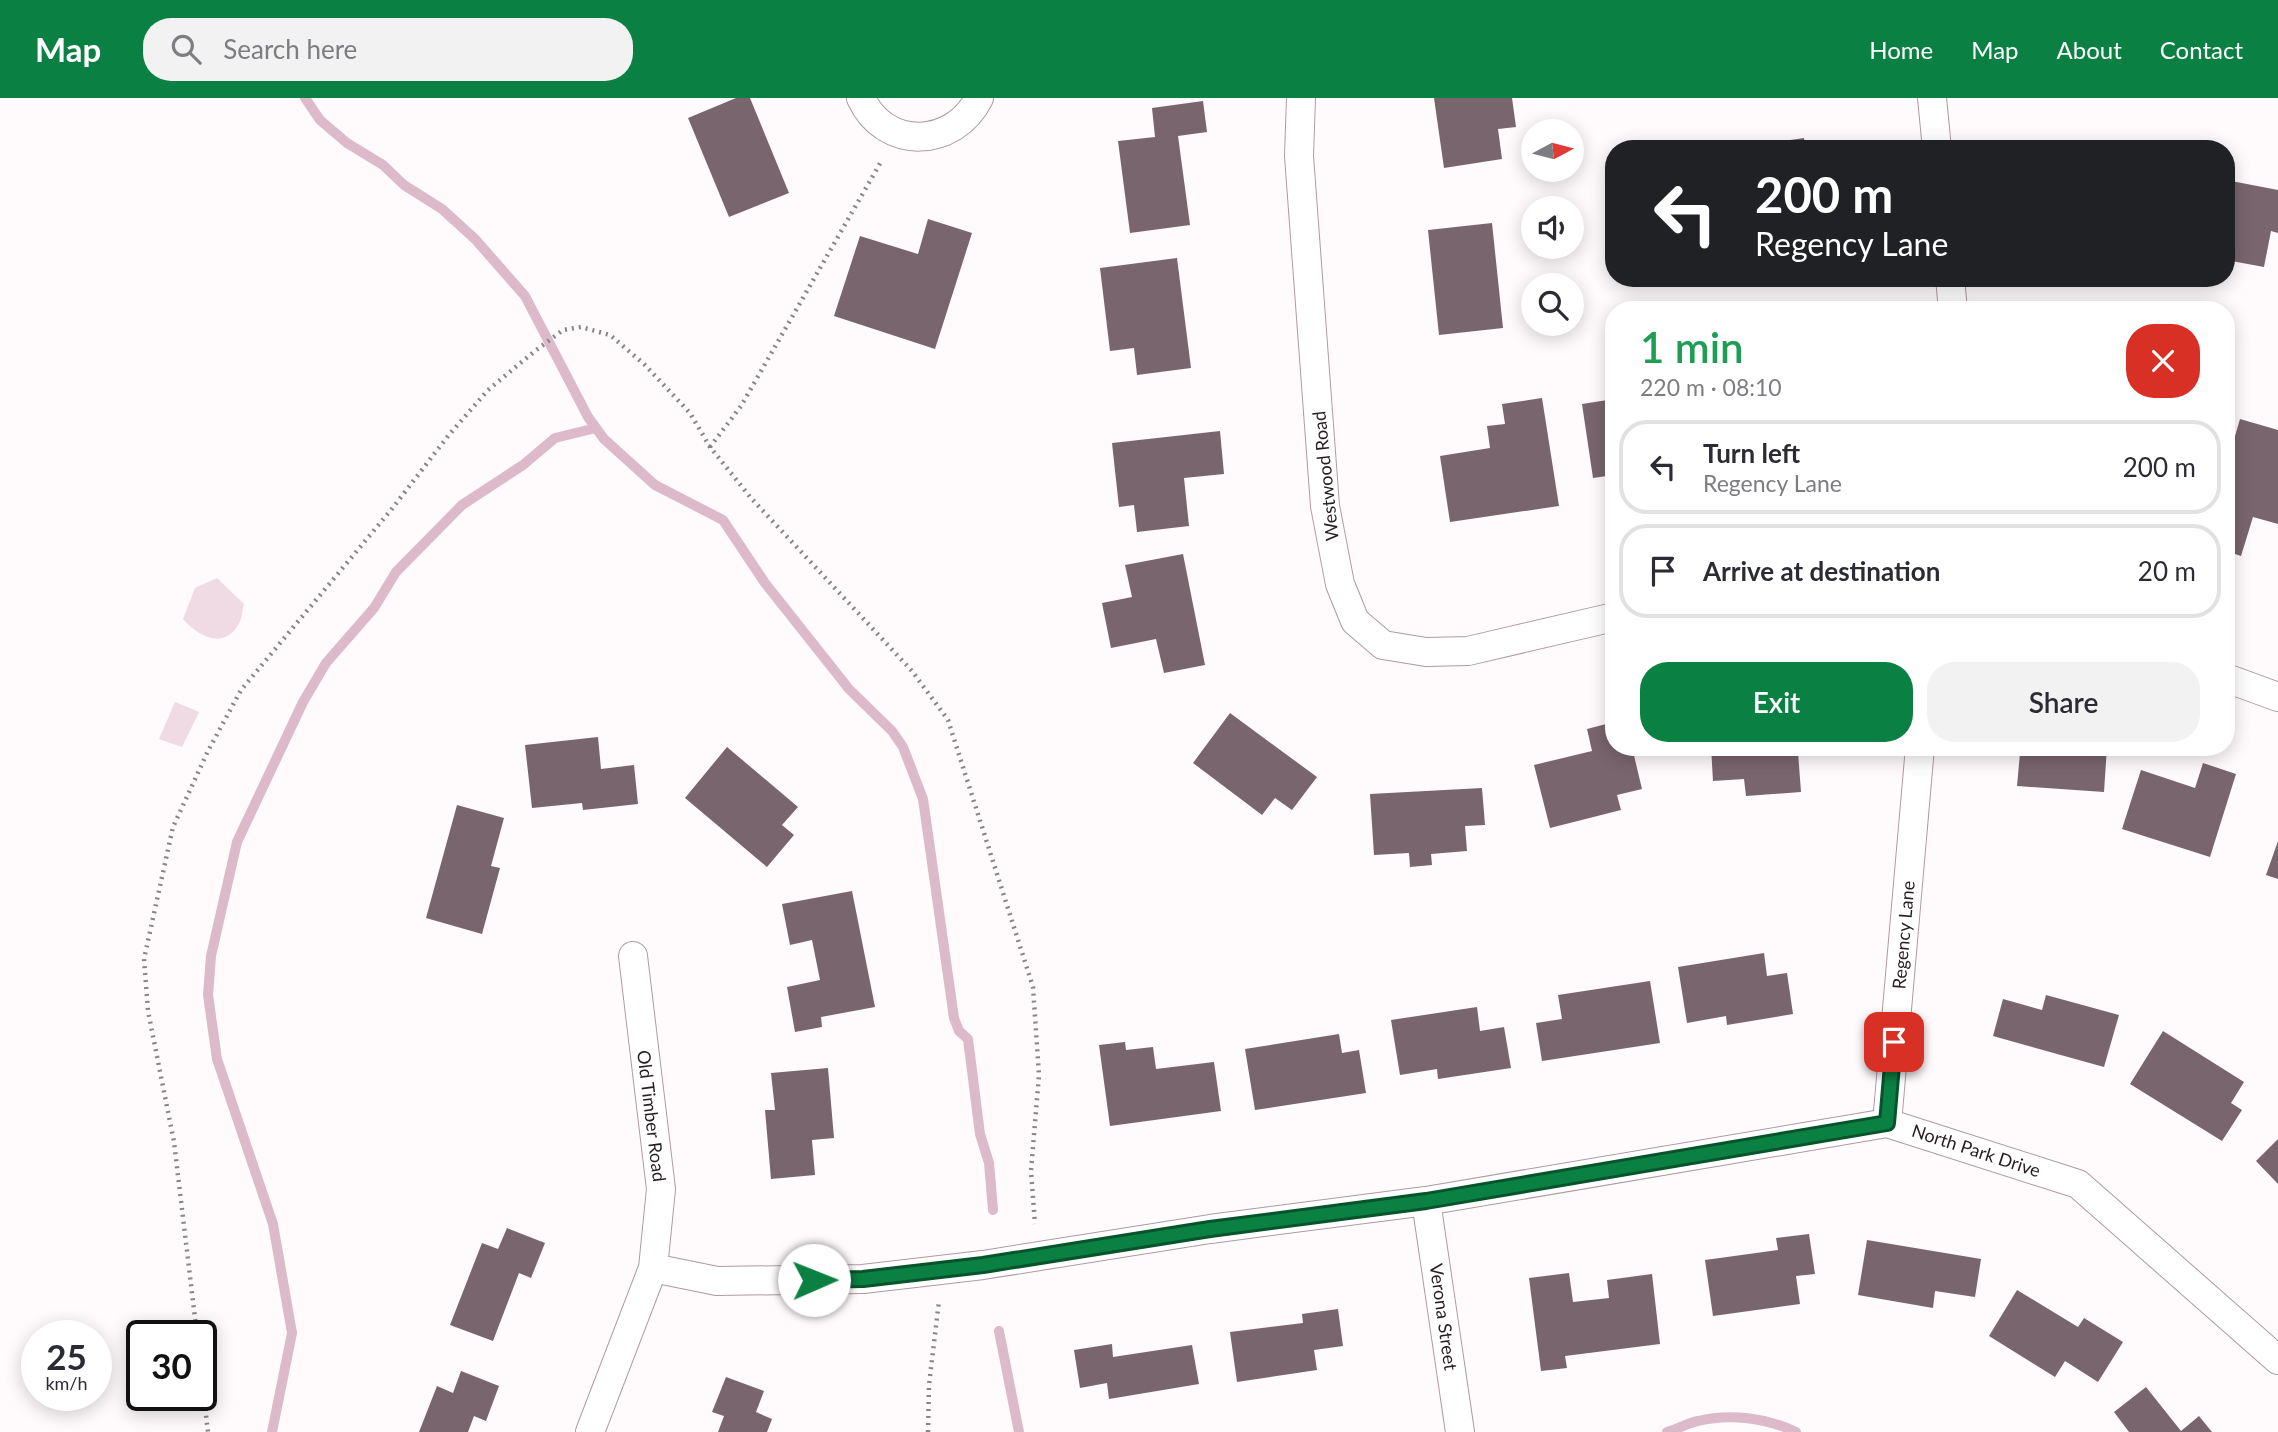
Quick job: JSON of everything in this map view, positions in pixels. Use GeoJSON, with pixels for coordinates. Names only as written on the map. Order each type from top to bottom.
{"type":"FeatureCollection","features":[{"type":"Feature","properties":{"kind":"street"},"geometry":{"type":"LineString","coordinates":[[861,98],[866,110],[881,125],[896,133],[919,138],[940,135],[958,125],[972,111],[979,98]]}},
{"type":"Feature","properties":{"kind":"street","name":"Westwood Road"},"geometry":{"type":"LineString","coordinates":[[1301,98],[1299,156],[1325,506],[1340,584],[1354,621],[1383,645],[1426,652],[1468,651],[1605,619]]}},
{"type":"Feature","properties":{"kind":"street"},"geometry":{"type":"LineString","coordinates":[[1931,98],[1936,140]]}},
{"type":"Feature","properties":{"kind":"street"},"geometry":{"type":"LineString","coordinates":[[2235,681],[2278,697]]}},
{"type":"Feature","properties":{"kind":"street","name":"Regency Lane"},"geometry":{"type":"LineString","coordinates":[[1887,1123],[1919,756]]}},
{"type":"Feature","properties":{"kind":"street","name":"Old Timber Road"},"geometry":{"type":"LineString","coordinates":[[590,1432],[653,1268],[661,1189],[634,956]]}},
{"type":"Feature","properties":{"kind":"street","name":"North Park Drive"},"geometry":{"type":"LineString","coordinates":[[653,1268],[717,1281],[863,1279],[1426,1201],[1887,1123],[2078,1184],[2278,1360]]}},
{"type":"Feature","properties":{"kind":"street","name":"Verona Street"},"geometry":{"type":"LineString","coordinates":[[1426,1201],[1460,1432]]}},
{"type":"Feature","properties":{"kind":"path"},"geometry":{"type":"LineString","coordinates":[[710,447],[741,406],[896,133]]}},
{"type":"Feature","properties":{"kind":"path"},"geometry":{"type":"LineString","coordinates":[[195,1320],[174,1142],[148,1011],[144,959],[173,827],[208,751],[242,690],[391,510],[448,436],[488,390],[534,351],[563,330],[581,327],[610,335],[644,364],[690,413],[710,447],[751,498],[912,671],[948,720],[1033,987],[1040,1075],[1031,1171],[1035,1227]]}},
{"type":"Feature","properties":{"kind":"path"},"geometry":{"type":"LineString","coordinates":[[928,1432],[929,1385],[939,1291]]}},
{"type":"Feature","properties":{"kind":"path"},"geometry":{"type":"LineString","coordinates":[[205,1411],[208,1432]]}},
{"type":"Feature","properties":{"kind":"shaded area"},"geometry":{"type":"Polygon","coordinates":[[[217,578],[244,604],[238,625],[232,633],[218,639],[203,635],[183,619],[195,588],[217,578]]]}},
{"type":"Feature","properties":{"kind":"shaded area"},"geometry":{"type":"Polygon","coordinates":[[[175,702],[199,712],[182,747],[159,739],[175,702]]]}},
{"type":"Feature","properties":{"kind":"building"},"geometry":{"type":"Polygon","coordinates":[[[736,98],[750,98],[789,193],[729,217],[688,118],[736,98]]]}},
{"type":"Feature","properties":{"kind":"building"},"geometry":{"type":"Polygon","coordinates":[[[1434,98],[1512,98],[1516,127],[1498,129],[1502,159],[1444,168],[1434,98]]]}},
{"type":"Feature","properties":{"kind":"building"},"geometry":{"type":"Polygon","coordinates":[[[1203,101],[1207,132],[1178,136],[1190,225],[1130,233],[1118,141],[1155,137],[1152,108],[1203,101]]]}},
{"type":"Feature","properties":{"kind":"building"},"geometry":{"type":"Polygon","coordinates":[[[2235,182],[2278,190],[2278,233],[2271,231],[2264,267],[2235,262],[2235,182]]]}},
{"type":"Feature","properties":{"kind":"building"},"geometry":{"type":"Polygon","coordinates":[[[928,219],[972,233],[935,349],[834,316],[860,236],[918,254],[928,219]]]}},
{"type":"Feature","properties":{"kind":"building"},"geometry":{"type":"Polygon","coordinates":[[[1492,223],[1503,328],[1439,335],[1428,230],[1492,223]]]}},
{"type":"Feature","properties":{"kind":"building"},"geometry":{"type":"Polygon","coordinates":[[[1177,258],[1191,368],[1137,375],[1134,348],[1110,351],[1100,268],[1177,258]]]}},
{"type":"Feature","properties":{"kind":"building"},"geometry":{"type":"Polygon","coordinates":[[[1542,398],[1559,506],[1450,522],[1440,456],[1490,448],[1487,426],[1505,424],[1502,404],[1542,398]]]}},
{"type":"Feature","properties":{"kind":"building"},"geometry":{"type":"Polygon","coordinates":[[[1605,400],[1605,476],[1593,478],[1582,404],[1605,400]]]}},
{"type":"Feature","properties":{"kind":"building"},"geometry":{"type":"Polygon","coordinates":[[[2240,419],[2278,430],[2278,524],[2253,517],[2241,556],[2235,554],[2235,436],[2240,419]]]}},
{"type":"Feature","properties":{"kind":"building"},"geometry":{"type":"Polygon","coordinates":[[[1220,431],[1224,474],[1184,478],[1189,526],[1137,532],[1134,505],[1119,507],[1112,443],[1220,431]]]}},
{"type":"Feature","properties":{"kind":"building"},"geometry":{"type":"Polygon","coordinates":[[[1183,554],[1205,665],[1164,673],[1156,639],[1111,648],[1102,603],[1132,597],[1125,565],[1183,554]]]}},
{"type":"Feature","properties":{"kind":"building"},"geometry":{"type":"Polygon","coordinates":[[[1230,713],[1317,777],[1292,810],[1275,798],[1262,815],[1193,763],[1230,713]]]}},
{"type":"Feature","properties":{"kind":"building"},"geometry":{"type":"Polygon","coordinates":[[[1605,724],[1605,756],[1634,756],[1642,789],[1617,795],[1621,810],[1550,828],[1534,765],[1592,751],[1587,729],[1605,724]]]}},
{"type":"Feature","properties":{"kind":"building"},"geometry":{"type":"Polygon","coordinates":[[[598,737],[601,769],[634,765],[638,804],[583,810],[582,803],[532,808],[525,745],[598,737]]]}},
{"type":"Feature","properties":{"kind":"building"},"geometry":{"type":"Polygon","coordinates":[[[727,747],[798,807],[782,825],[794,835],[767,867],[685,798],[727,747]]]}},
{"type":"Feature","properties":{"kind":"building"},"geometry":{"type":"Polygon","coordinates":[[[1712,756],[1798,756],[1801,792],[1746,796],[1744,779],[1713,781],[1712,756]]]}},
{"type":"Feature","properties":{"kind":"building"},"geometry":{"type":"Polygon","coordinates":[[[2020,756],[2106,756],[2104,792],[2017,786],[2020,756]]]}},
{"type":"Feature","properties":{"kind":"building"},"geometry":{"type":"Polygon","coordinates":[[[2203,763],[2236,774],[2210,857],[2122,829],[2141,770],[2195,788],[2203,763]]]}},
{"type":"Feature","properties":{"kind":"building"},"geometry":{"type":"Polygon","coordinates":[[[1482,788],[1485,825],[1465,826],[1467,851],[1431,854],[1432,865],[1410,867],[1409,853],[1374,855],[1370,794],[1482,788]]]}},
{"type":"Feature","properties":{"kind":"building"},"geometry":{"type":"Polygon","coordinates":[[[457,805],[504,818],[491,866],[500,868],[482,934],[426,918],[457,805]]]}},
{"type":"Feature","properties":{"kind":"building"},"geometry":{"type":"Polygon","coordinates":[[[2278,841],[2278,879],[2266,875],[2278,841]]]}},
{"type":"Feature","properties":{"kind":"building"},"geometry":{"type":"Polygon","coordinates":[[[852,891],[875,1007],[821,1017],[822,1027],[795,1032],[787,987],[820,980],[812,940],[790,945],[782,904],[852,891]]]}},
{"type":"Feature","properties":{"kind":"building"},"geometry":{"type":"Polygon","coordinates":[[[1764,953],[1767,976],[1787,973],[1793,1014],[1727,1025],[1726,1016],[1687,1023],[1678,967],[1764,953]]]}},
{"type":"Feature","properties":{"kind":"building"},"geometry":{"type":"Polygon","coordinates":[[[1650,981],[1660,1043],[1542,1061],[1536,1023],[1562,1019],[1558,995],[1650,981]]]}},
{"type":"Feature","properties":{"kind":"building"},"geometry":{"type":"Polygon","coordinates":[[[2046,995],[2119,1015],[2104,1067],[1993,1036],[2003,999],[2042,1010],[2046,995]]]}},
{"type":"Feature","properties":{"kind":"building"},"geometry":{"type":"Polygon","coordinates":[[[1477,1007],[1480,1031],[1504,1027],[1511,1068],[1438,1079],[1437,1069],[1400,1075],[1391,1020],[1477,1007]]]}},
{"type":"Feature","properties":{"kind":"building"},"geometry":{"type":"Polygon","coordinates":[[[2163,1031],[2244,1082],[2231,1103],[2242,1110],[2222,1141],[2130,1084],[2163,1031]]]}},
{"type":"Feature","properties":{"kind":"building"},"geometry":{"type":"Polygon","coordinates":[[[1339,1034],[1342,1053],[1359,1050],[1366,1093],[1255,1110],[1245,1049],[1339,1034]]]}},
{"type":"Feature","properties":{"kind":"building"},"geometry":{"type":"Polygon","coordinates":[[[1125,1042],[1126,1050],[1153,1047],[1156,1069],[1214,1062],[1221,1111],[1110,1126],[1099,1045],[1125,1042]]]}},
{"type":"Feature","properties":{"kind":"building"},"geometry":{"type":"Polygon","coordinates":[[[828,1068],[834,1138],[812,1140],[815,1175],[771,1179],[765,1110],[775,1110],[771,1073],[828,1068]]]}},
{"type":"Feature","properties":{"kind":"building"},"geometry":{"type":"Polygon","coordinates":[[[2278,1139],[2278,1184],[2256,1161],[2278,1139]]]}},
{"type":"Feature","properties":{"kind":"building"},"geometry":{"type":"Polygon","coordinates":[[[507,1228],[545,1243],[531,1278],[519,1273],[493,1341],[450,1325],[482,1243],[498,1249],[507,1228]]]}},
{"type":"Feature","properties":{"kind":"building"},"geometry":{"type":"Polygon","coordinates":[[[1809,1234],[1815,1274],[1796,1276],[1800,1304],[1713,1316],[1705,1260],[1778,1250],[1776,1238],[1809,1234]]]}},
{"type":"Feature","properties":{"kind":"building"},"geometry":{"type":"Polygon","coordinates":[[[1867,1240],[1981,1259],[1975,1297],[1935,1291],[1933,1308],[1858,1295],[1867,1240]]]}},
{"type":"Feature","properties":{"kind":"building"},"geometry":{"type":"Polygon","coordinates":[[[1569,1273],[1573,1302],[1609,1298],[1607,1280],[1652,1274],[1660,1344],[1565,1356],[1567,1368],[1541,1371],[1529,1278],[1569,1273]]]}},
{"type":"Feature","properties":{"kind":"building"},"geometry":{"type":"Polygon","coordinates":[[[2017,1290],[2078,1327],[2084,1318],[2123,1342],[2098,1382],[2065,1361],[2055,1377],[1989,1336],[2017,1290]]]}},
{"type":"Feature","properties":{"kind":"building"},"geometry":{"type":"Polygon","coordinates":[[[1338,1309],[1343,1346],[1314,1350],[1317,1370],[1237,1382],[1230,1332],[1303,1323],[1302,1314],[1338,1309]]]}},
{"type":"Feature","properties":{"kind":"building"},"geometry":{"type":"Polygon","coordinates":[[[1112,1344],[1113,1357],[1192,1345],[1199,1384],[1109,1399],[1107,1383],[1080,1388],[1074,1350],[1112,1344]]]}},
{"type":"Feature","properties":{"kind":"building"},"geometry":{"type":"Polygon","coordinates":[[[461,1371],[499,1386],[486,1421],[474,1416],[468,1432],[419,1432],[437,1386],[453,1393],[461,1371]]]}},
{"type":"Feature","properties":{"kind":"building"},"geometry":{"type":"Polygon","coordinates":[[[726,1377],[764,1391],[756,1412],[772,1419],[767,1432],[718,1432],[724,1416],[712,1412],[726,1377]]]}},
{"type":"Feature","properties":{"kind":"building"},"geometry":{"type":"Polygon","coordinates":[[[2146,1387],[2181,1431],[2199,1416],[2212,1432],[2129,1432],[2114,1412],[2146,1387]]]}},
{"type":"Feature","properties":{"kind":"waterway"},"geometry":{"type":"LineString","coordinates":[[305,98],[320,120],[347,143],[383,165],[404,185],[442,209],[475,239],[525,296],[588,417],[604,439],[655,485],[723,520],[765,583],[849,689],[892,731],[903,747],[923,799],[954,1018],[959,1031],[968,1039],[980,1134],[989,1163],[993,1210]]}},
{"type":"Feature","properties":{"kind":"waterway"},"geometry":{"type":"LineString","coordinates":[[272,1432],[292,1333],[273,1224],[217,1059],[208,995],[211,956],[237,842],[303,702],[326,663],[374,608],[396,572],[462,505],[523,465],[555,438],[596,428]]}},
{"type":"Feature","properties":{"kind":"waterway"},"geometry":{"type":"LineString","coordinates":[[999,1331],[1019,1432]]}},
{"type":"Feature","properties":{"kind":"waterway"},"geometry":{"type":"LineString","coordinates":[[1667,1432],[1698,1421],[1723,1417],[1761,1420],[1796,1432]]}},
{"type":"Feature","properties":{"kind":"route"},"geometry":{"type":"LineString","coordinates":[[814,1280],[863,1279],[983,1265],[1210,1229],[1426,1201],[1887,1123],[1894,1042]]}}]}
